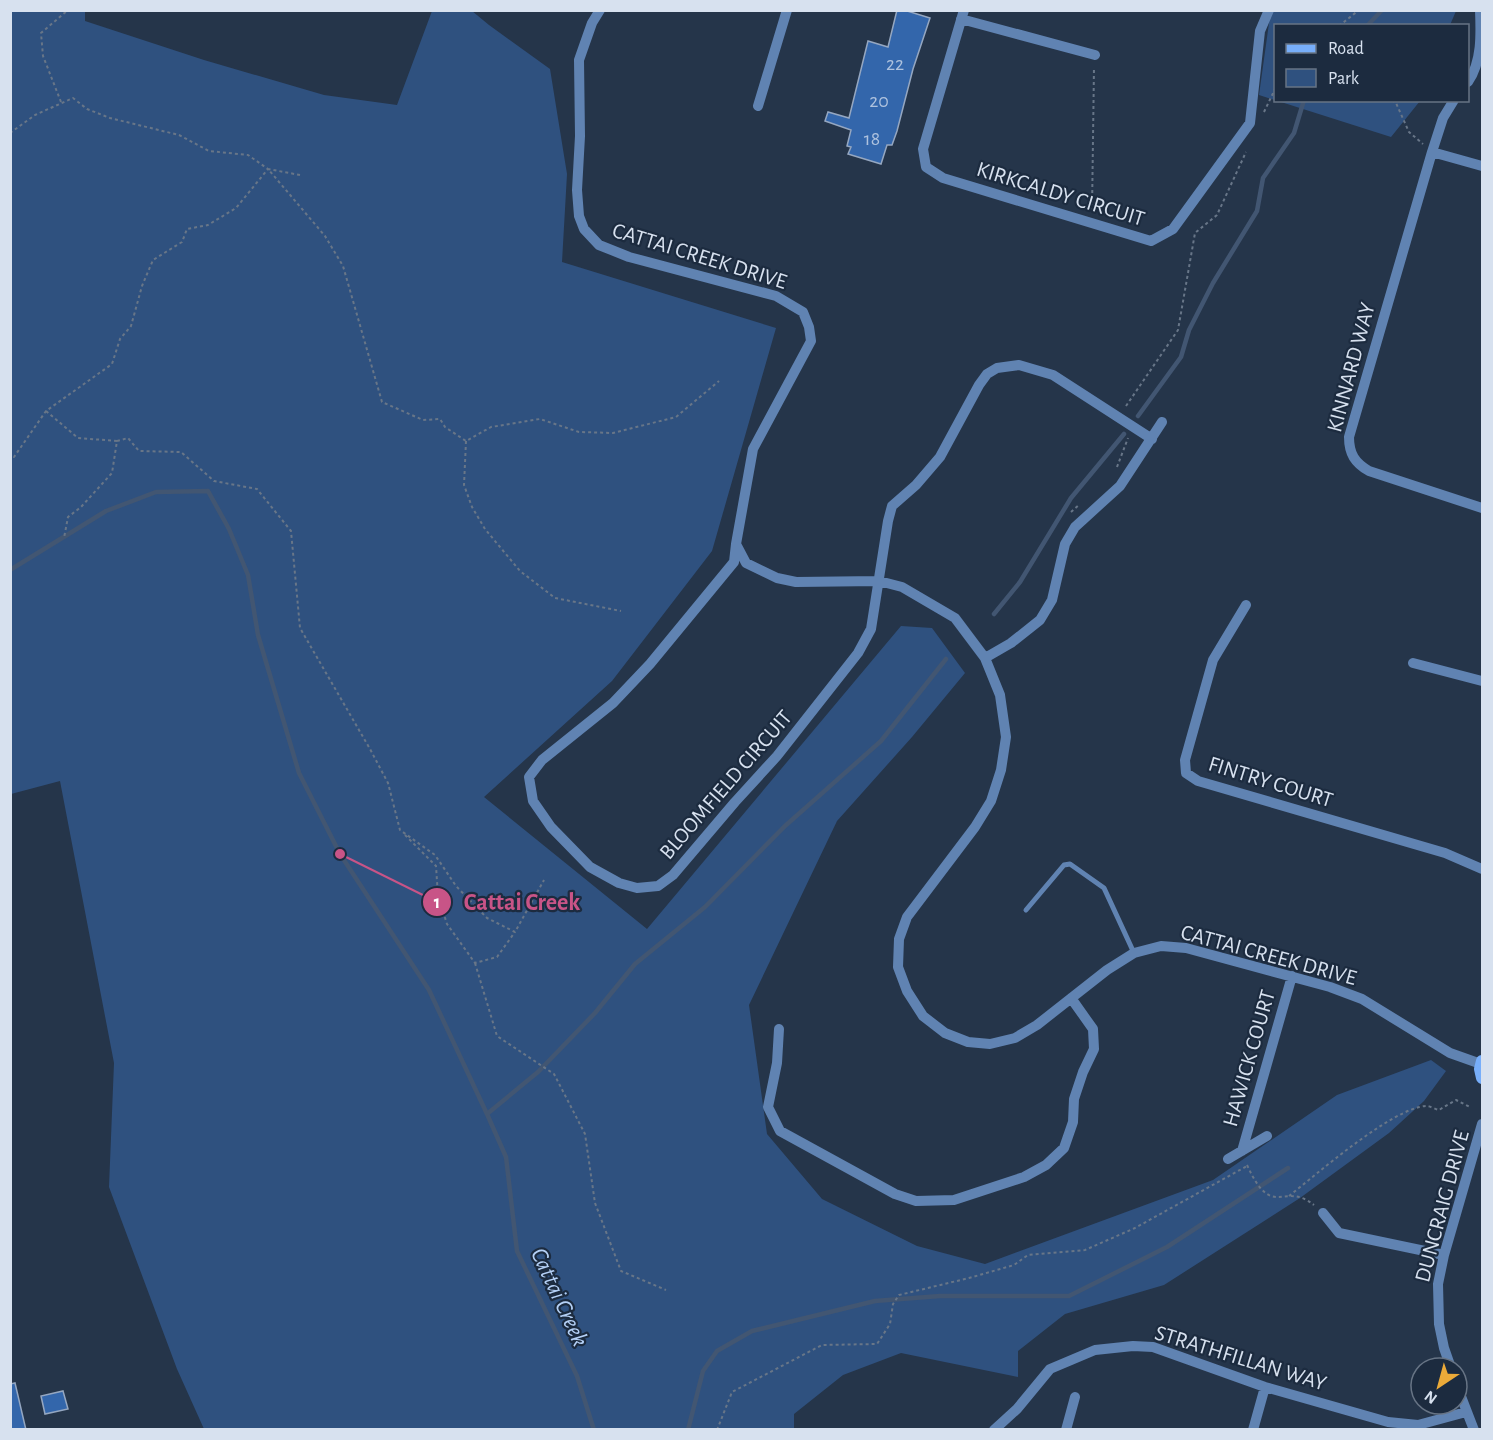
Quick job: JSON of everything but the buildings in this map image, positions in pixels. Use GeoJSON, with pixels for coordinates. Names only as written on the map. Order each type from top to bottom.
{"type":"FeatureCollection","features":[{"type":"Feature","properties":{"kind":"street","name":"CATTAI CREEK DRIVE"},"geometry":{"type":"LineString","coordinates":[[600,10],[592,23],[579,60],[580,136],[577,190],[579,216],[584,229],[599,245],[629,257],[776,296],[803,312],[809,327],[811,341],[753,449],[736,544],[746,563],[777,578],[796,582],[879,581],[902,587],[955,618],[985,658],[1000,695],[1006,737],[1001,770],[991,801],[975,827],[907,917],[899,939],[898,967],[907,991],[923,1016],[945,1033],[968,1042],[990,1044],[1015,1038],[1037,1025],[1107,970],[1134,953],[1161,946],[1186,948],[1330,987],[1362,999],[1450,1053],[1482,1062]]}},
{"type":"Feature","properties":{"kind":"street"},"geometry":{"type":"LineString","coordinates":[[758,106],[787,10]]}},
{"type":"Feature","properties":{"kind":"street","name":"KIRKCALDY CIRCUIT"},"geometry":{"type":"LineString","coordinates":[[962,15],[923,149],[926,167],[943,178],[1151,241],[1173,229],[1250,123],[1260,31],[1269,10]]}},
{"type":"Feature","properties":{"kind":"street"},"geometry":{"type":"LineString","coordinates":[[1469,79],[1473,74],[1482,37],[1480,10]]}},
{"type":"Feature","properties":{"kind":"street"},"geometry":{"type":"LineString","coordinates":[[962,15],[1095,55]]}},
{"type":"Feature","properties":{"kind":"street"},"geometry":{"type":"LineString","coordinates":[[1453,102],[1443,118],[1432,152],[1482,166]]}},
{"type":"Feature","properties":{"kind":"street","name":"KINNARD WAY"},"geometry":{"type":"LineString","coordinates":[[1432,152],[1349,437],[1349,448],[1353,458],[1370,471],[1482,508]]}},
{"type":"Feature","properties":{"kind":"street"},"geometry":{"type":"LineString","coordinates":[[879,581],[892,506],[916,485],[935,463],[979,385],[987,374],[997,368],[1019,365],[1053,375],[1152,439]]}},
{"type":"Feature","properties":{"kind":"street"},"geometry":{"type":"LineString","coordinates":[[985,658],[1011,643],[1040,620],[1052,600],[1065,544],[1075,526],[1120,486],[1162,422]]}},
{"type":"Feature","properties":{"kind":"street","name":"BLOOMFIELD CIRCUIT"},"geometry":{"type":"LineString","coordinates":[[736,544],[734,561],[650,664],[613,703],[542,760],[529,777],[533,801],[551,827],[590,867],[619,883],[637,888],[658,886],[673,875],[777,756],[858,653],[871,629],[879,581]]}},
{"type":"Feature","properties":{"kind":"street","name":"FINTRY COURT"},"geometry":{"type":"LineString","coordinates":[[1246,605],[1214,660],[1185,760],[1186,773],[1198,781],[1444,853],[1482,869]]}},
{"type":"Feature","properties":{"kind":"street"},"geometry":{"type":"LineString","coordinates":[[1413,663],[1482,681]]}},
{"type":"Feature","properties":{"kind":"street","name":"HAWICK COURT"},"geometry":{"type":"LineString","coordinates":[[1245,1149],[1292,976]]}},
{"type":"Feature","properties":{"kind":"street"},"geometry":{"type":"LineString","coordinates":[[779,1029],[777,1063],[768,1107],[780,1131],[895,1194],[916,1201],[954,1200],[1024,1177],[1046,1165],[1064,1148],[1073,1122],[1074,1099],[1094,1049],[1093,1029],[1071,998]]}},
{"type":"Feature","properties":{"kind":"street"},"geometry":{"type":"LineString","coordinates":[[1482,1062],[1480,1069],[1482,1078]]}},
{"type":"Feature","properties":{"kind":"street","name":"DUNCRAIG DRIVE"},"geometry":{"type":"LineString","coordinates":[[1447,1356],[1437,1304],[1438,1284],[1444,1255],[1482,1124]]}},
{"type":"Feature","properties":{"kind":"street","name":"HAWICK COURT"},"geometry":{"type":"LineString","coordinates":[[1228,1159],[1267,1136]]}},
{"type":"Feature","properties":{"kind":"street"},"geometry":{"type":"LineString","coordinates":[[1323,1213],[1339,1233],[1444,1255]]}},
{"type":"Feature","properties":{"kind":"street","name":"STRATHFILLAN WAY"},"geometry":{"type":"LineString","coordinates":[[994,1430],[1017,1409],[1050,1369],[1095,1350],[1112,1347],[1153,1347],[1265,1387],[1403,1425],[1418,1425],[1451,1416]]}},
{"type":"Feature","properties":{"kind":"street"},"geometry":{"type":"LineString","coordinates":[[1253,1430],[1265,1387]]}},
{"type":"Feature","properties":{"kind":"street"},"geometry":{"type":"LineString","coordinates":[[1066,1430],[1075,1397]]}},
{"type":"Feature","properties":{"kind":"street"},"geometry":{"type":"LineString","coordinates":[[1468,1416],[1474,1430]]}},
{"type":"Feature","properties":{"kind":"lane"},"geometry":{"type":"LineString","coordinates":[[1026,910],[1064,865],[1070,864],[1104,888],[1134,953]]}},
{"type":"Feature","properties":{"kind":"path"},"geometry":{"type":"LineString","coordinates":[[61,102],[43,56],[41,33],[68,10]]}},
{"type":"Feature","properties":{"kind":"path"},"geometry":{"type":"LineString","coordinates":[[1342,24],[1359,10]]}},
{"type":"Feature","properties":{"kind":"path"},"geometry":{"type":"LineString","coordinates":[[1091,223],[1095,55]]}},
{"type":"Feature","properties":{"kind":"path"},"geometry":{"type":"LineString","coordinates":[[1263,114],[1274,89]]}},
{"type":"Feature","properties":{"kind":"path"},"geometry":{"type":"LineString","coordinates":[[10,133],[35,115],[73,98],[87,109],[110,118],[179,135],[209,151],[248,155],[268,169],[325,236],[343,266],[382,402],[423,420],[440,419],[445,427],[466,441]]}},
{"type":"Feature","properties":{"kind":"path"},"geometry":{"type":"LineString","coordinates":[[1395,102],[1409,132],[1432,152]]}},
{"type":"Feature","properties":{"kind":"path"},"geometry":{"type":"LineString","coordinates":[[1118,417],[1178,330],[1195,233],[1216,215],[1250,143]]}},
{"type":"Feature","properties":{"kind":"path"},"geometry":{"type":"LineString","coordinates":[[268,169],[300,175]]}},
{"type":"Feature","properties":{"kind":"path"},"geometry":{"type":"LineString","coordinates":[[10,456],[14,458],[46,411],[112,364],[120,339],[131,326],[142,286],[153,260],[182,242],[187,229],[208,225],[236,208],[268,169]]}},
{"type":"Feature","properties":{"kind":"path"},"geometry":{"type":"LineString","coordinates":[[466,441],[491,427],[540,419],[579,432],[613,433],[676,417],[719,381]]}},
{"type":"Feature","properties":{"kind":"path"},"geometry":{"type":"LineString","coordinates":[[46,411],[78,438],[117,441],[128,438],[139,452],[181,452],[214,481],[257,489],[291,531],[300,628],[388,783],[400,830],[436,866],[438,896],[447,924],[475,963],[497,1035],[554,1074],[585,1134],[595,1203],[621,1271],[666,1290]]}},
{"type":"Feature","properties":{"kind":"path"},"geometry":{"type":"LineString","coordinates":[[64,538],[68,517],[81,507],[112,473],[117,441]]}},
{"type":"Feature","properties":{"kind":"path"},"geometry":{"type":"LineString","coordinates":[[466,441],[464,485],[471,507],[485,529],[520,572],[555,598],[621,611]]}},
{"type":"Feature","properties":{"kind":"path"},"geometry":{"type":"LineString","coordinates":[[400,830],[435,855],[456,886],[487,918],[515,932]]}},
{"type":"Feature","properties":{"kind":"path"},"geometry":{"type":"LineString","coordinates":[[475,963],[497,957],[515,932],[543,880]]}},
{"type":"Feature","properties":{"kind":"path"},"geometry":{"type":"LineString","coordinates":[[1289,1196],[1349,1148],[1396,1115],[1426,1106],[1439,1110],[1456,1100],[1470,1107]]}},
{"type":"Feature","properties":{"kind":"path"},"geometry":{"type":"LineString","coordinates":[[1245,1149],[1246,1166],[1262,1192],[1271,1198],[1289,1196],[1306,1199],[1323,1213]]}},
{"type":"Feature","properties":{"kind":"path"},"geometry":{"type":"LineString","coordinates":[[717,1430],[732,1392],[822,1345],[877,1344],[890,1324],[893,1304],[899,1295],[1014,1265],[1028,1255],[1086,1250],[1135,1228],[1246,1166]]}},
{"type":"Feature","properties":{"kind":"green space"},"geometry":{"type":"Polygon","coordinates":[[[11,11],[85,11],[85,21],[204,60],[324,95],[397,105],[432,11],[472,11],[550,69],[567,174],[562,262],[776,328],[712,551],[612,681],[484,797],[647,929],[901,626],[932,628],[965,673],[837,821],[749,1005],[767,1134],[822,1199],[917,1246],[985,1264],[1213,1180],[1337,1095],[1431,1060],[1446,1071],[1424,1101],[1389,1133],[1300,1198],[1164,1285],[1065,1314],[1018,1351],[1018,1377],[901,1353],[843,1375],[794,1414],[794,1429],[204,1429],[177,1369],[109,1187],[114,1063],[60,781],[11,794],[11,11]]]}},
{"type":"Feature","properties":{"kind":"green space"},"geometry":{"type":"Polygon","coordinates":[[[1273,11],[1456,11],[1450,24],[1274,24],[1274,100],[1259,95],[1270,16],[1273,11]]]}},
{"type":"Feature","properties":{"kind":"green space"},"geometry":{"type":"Polygon","coordinates":[[[1281,102],[1419,102],[1391,137],[1281,102]]]}},
{"type":"Feature","properties":{"kind":"waterway"},"geometry":{"type":"LineString","coordinates":[[1369,24],[1382,10]]}},
{"type":"Feature","properties":{"kind":"waterway"},"geometry":{"type":"LineString","coordinates":[[1138,416],[1181,357],[1189,330],[1213,283],[1257,211],[1263,178],[1294,133],[1303,102]]}},
{"type":"Feature","properties":{"kind":"waterway"},"geometry":{"type":"LineString","coordinates":[[994,614],[1020,582],[1071,498],[1124,434]]}},
{"type":"Feature","properties":{"kind":"waterway","name":"Cattai Creek"},"geometry":{"type":"LineString","coordinates":[[10,570],[106,511],[156,492],[208,491],[229,529],[248,575],[258,635],[299,773],[340,854],[429,990],[487,1114],[506,1157],[517,1251],[577,1376],[594,1430]]}},
{"type":"Feature","properties":{"kind":"waterway"},"geometry":{"type":"LineString","coordinates":[[487,1114],[538,1072],[595,1013],[635,964],[705,907],[785,826],[881,741],[946,659]]}},
{"type":"Feature","properties":{"kind":"waterway"},"geometry":{"type":"LineString","coordinates":[[688,1430],[703,1371],[717,1351],[752,1331],[875,1301],[940,1296],[1069,1296],[1167,1247],[1288,1168]]}},
{"type":"Feature","properties":{"kind":"place","name":"Cattai Creek"},"geometry":{"type":"Point","coordinates":[340,854]}}]}
